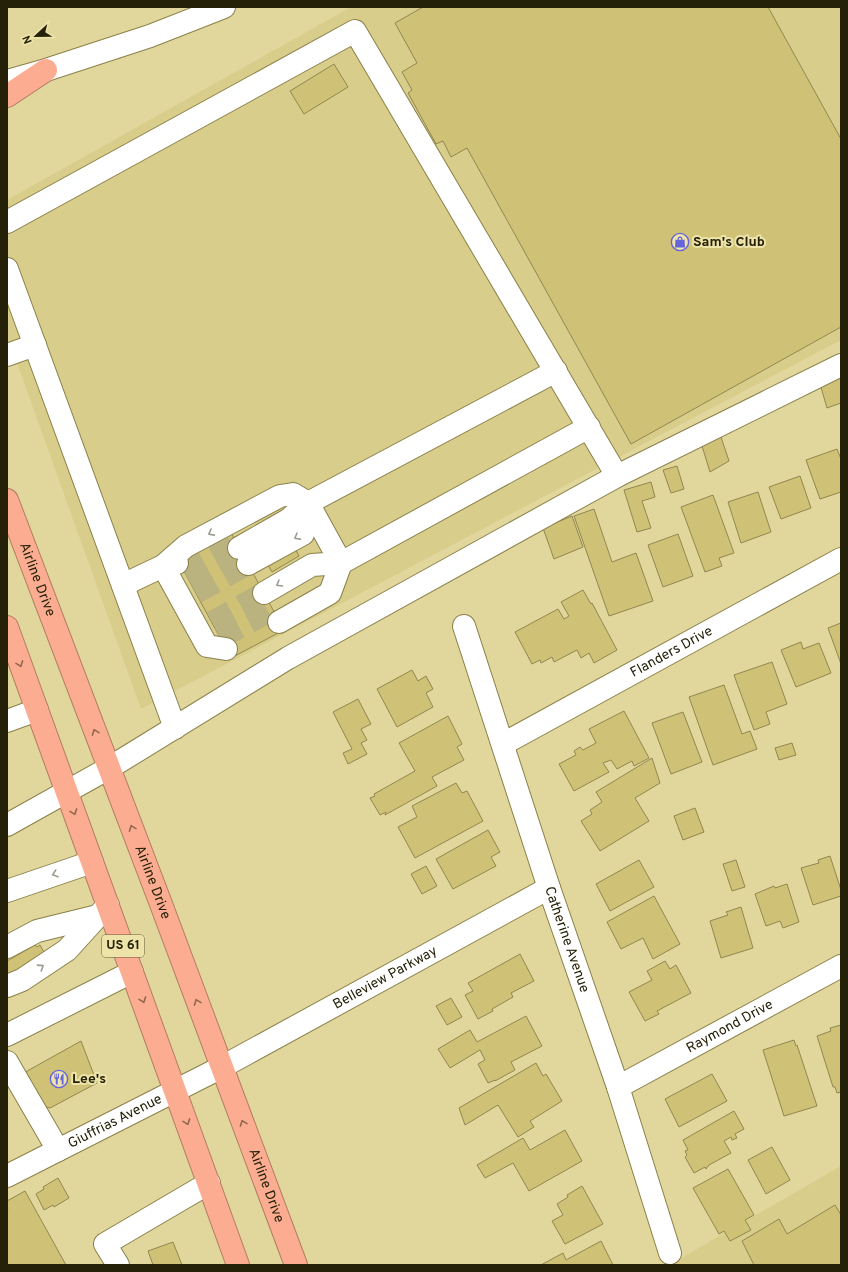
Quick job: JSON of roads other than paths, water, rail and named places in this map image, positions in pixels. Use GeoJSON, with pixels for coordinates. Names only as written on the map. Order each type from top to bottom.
{"type":"FeatureCollection","features":[{"type":"Feature","properties":{"kind":"highway"},"geometry":{"type":"LineString","coordinates":[[7,96],[46,70]]}},
{"type":"Feature","properties":{"kind":"highway","name":"Airline Drive"},"geometry":{"type":"LineString","coordinates":[[7,500],[296,1265]]}},
{"type":"Feature","properties":{"kind":"highway","name":"US 61"},"geometry":{"type":"LineString","coordinates":[[7,627],[92,862],[103,911],[132,972],[176,1089],[238,1265]]}},
{"type":"Feature","properties":{"kind":"street"},"geometry":{"type":"LineString","coordinates":[[7,81],[46,70],[150,36],[224,7]]}},
{"type":"Feature","properties":{"kind":"street"},"geometry":{"type":"LineString","coordinates":[[7,222],[355,31],[617,476]]}},
{"type":"Feature","properties":{"kind":"street"},"geometry":{"type":"LineString","coordinates":[[7,269],[175,728]]}},
{"type":"Feature","properties":{"kind":"street"},"geometry":{"type":"LineString","coordinates":[[7,355],[35,345]]}},
{"type":"Feature","properties":{"kind":"street"},"geometry":{"type":"LineString","coordinates":[[7,825],[109,768],[288,658],[617,476],[841,365]]}},
{"type":"Feature","properties":{"kind":"street"},"geometry":{"type":"LineString","coordinates":[[308,503],[303,534],[240,549],[280,509],[308,503],[556,371]]}},
{"type":"Feature","properties":{"kind":"street"},"geometry":{"type":"LineString","coordinates":[[272,608],[324,582],[340,563],[589,427]]}},
{"type":"Feature","properties":{"kind":"street"},"geometry":{"type":"LineString","coordinates":[[214,635],[180,583],[186,546],[280,496],[293,494],[308,503],[340,563]]}},
{"type":"Feature","properties":{"kind":"street","name":"Flanders Drive"},"geometry":{"type":"LineString","coordinates":[[503,744],[841,559]]}},
{"type":"Feature","properties":{"kind":"street"},"geometry":{"type":"LineString","coordinates":[[123,585],[180,583]]}},
{"type":"Feature","properties":{"kind":"street","name":"Catherine Avenue"},"geometry":{"type":"LineString","coordinates":[[464,626],[549,888],[618,1087],[670,1253]]}},
{"type":"Feature","properties":{"kind":"street"},"geometry":{"type":"LineString","coordinates":[[7,721],[37,710]]}},
{"type":"Feature","properties":{"kind":"street"},"geometry":{"type":"LineString","coordinates":[[7,891],[92,862]]}},
{"type":"Feature","properties":{"kind":"street","name":"Belleview Parkway"},"geometry":{"type":"LineString","coordinates":[[222,1066],[549,888]]}},
{"type":"Feature","properties":{"kind":"street"},"geometry":{"type":"LineString","coordinates":[[7,947],[37,931],[103,911]]}},
{"type":"Feature","properties":{"kind":"street"},"geometry":{"type":"LineString","coordinates":[[7,986],[22,980],[67,950],[103,911]]}},
{"type":"Feature","properties":{"kind":"street","name":"Raymond Drive"},"geometry":{"type":"LineString","coordinates":[[618,1087],[841,966]]}},
{"type":"Feature","properties":{"kind":"street"},"geometry":{"type":"LineString","coordinates":[[7,1035],[132,972]]}},
{"type":"Feature","properties":{"kind":"street"},"geometry":{"type":"LineString","coordinates":[[7,1062],[58,1150]]}},
{"type":"Feature","properties":{"kind":"street","name":"Giuffrias Avenue"},"geometry":{"type":"LineString","coordinates":[[7,1176],[222,1066]]}},
{"type":"Feature","properties":{"kind":"street"},"geometry":{"type":"LineString","coordinates":[[118,1265],[105,1244],[209,1183]]}},
{"type":"Feature","properties":{"kind":"tunnel"},"geometry":{"type":"LineString","coordinates":[[179,562],[232,534]]}},
{"type":"Feature","properties":{"kind":"tunnel"},"geometry":{"type":"LineString","coordinates":[[187,577],[239,548]]}},
{"type":"Feature","properties":{"kind":"tunnel"},"geometry":{"type":"LineString","coordinates":[[196,593],[248,564]]}},
{"type":"Feature","properties":{"kind":"tunnel"},"geometry":{"type":"LineString","coordinates":[[212,622],[264,593]]}},
{"type":"Feature","properties":{"kind":"tunnel"},"geometry":{"type":"LineString","coordinates":[[220,638],[273,610]]}},
{"type":"Feature","properties":{"kind":"place","name":"Sam's Club"},"geometry":{"type":"Point","coordinates":[680,242]}},
{"type":"Feature","properties":{"kind":"place","name":"Lee's"},"geometry":{"type":"Point","coordinates":[59,1079]}}]}
